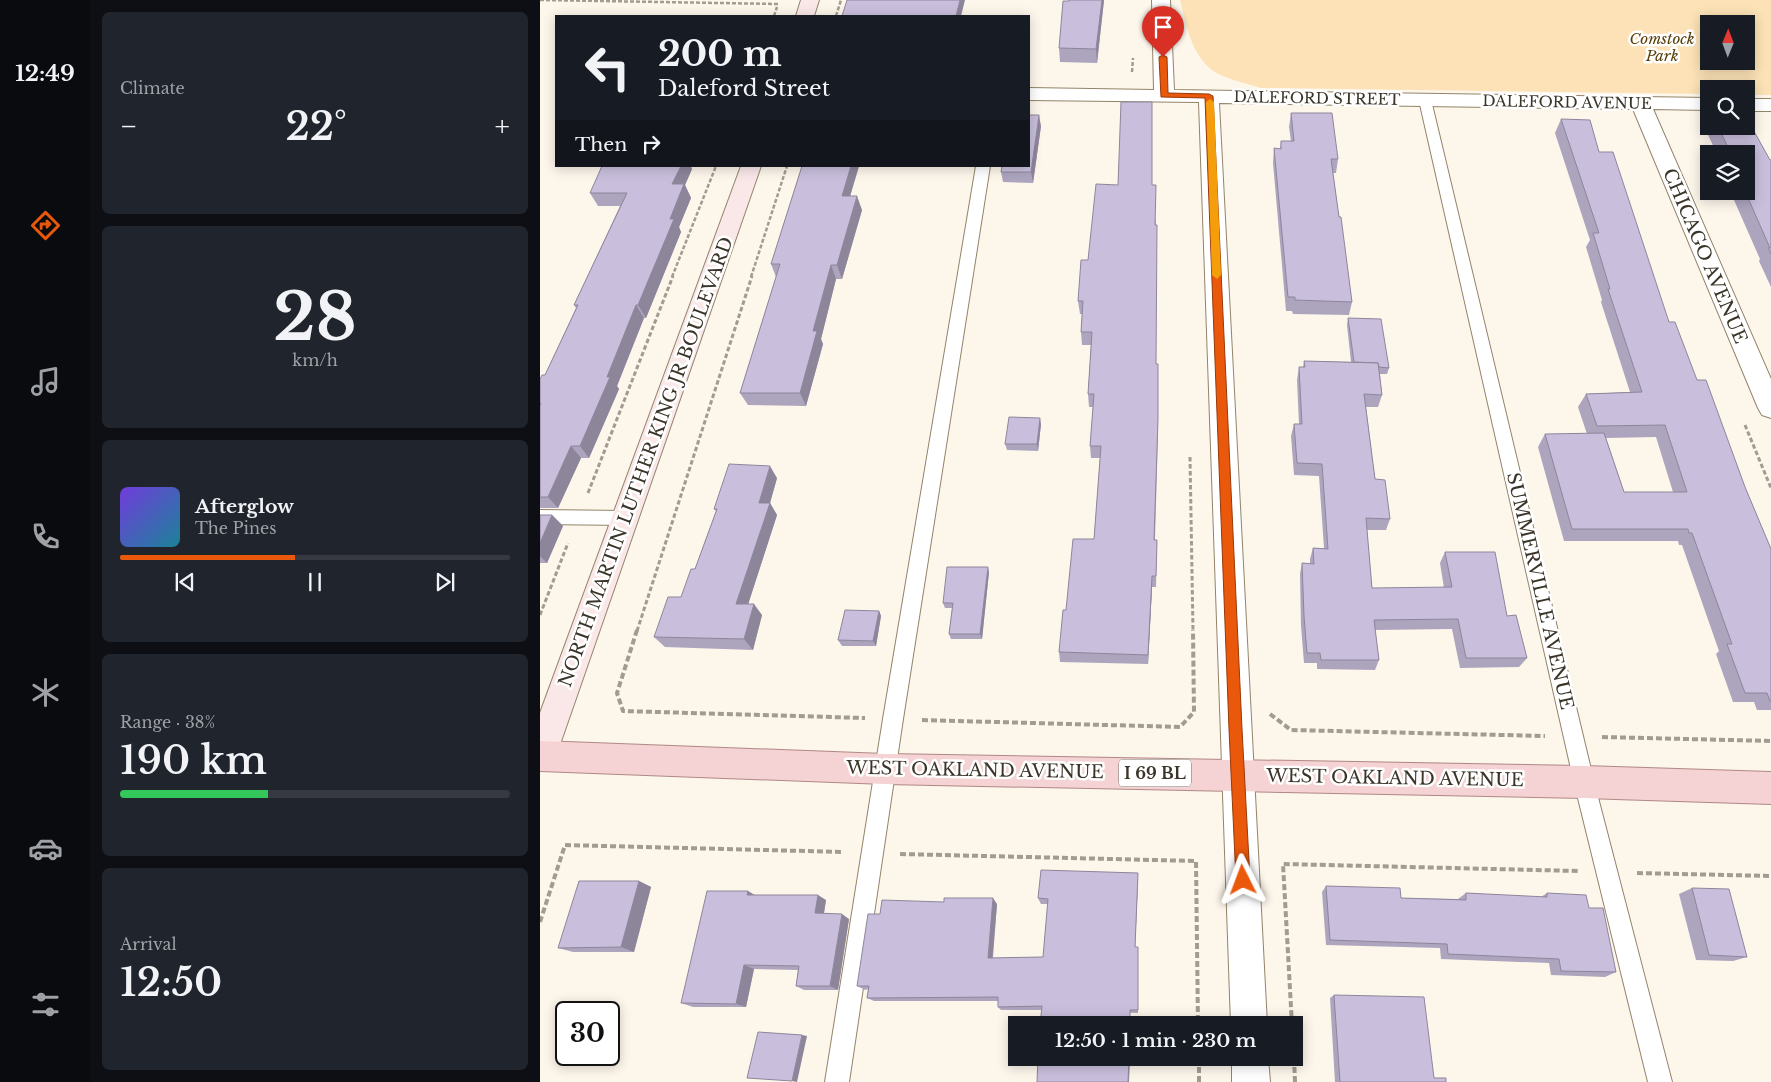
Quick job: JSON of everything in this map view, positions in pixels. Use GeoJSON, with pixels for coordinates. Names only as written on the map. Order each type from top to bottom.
{"type":"FeatureCollection","features":[{"type":"Feature","properties":{"kind":"main road","name":"WEST OAKLAND AVENUE"},"geometry":{"type":"LineString","coordinates":[[540,757],[885,769],[1584,782],[1771,788]]}},
{"type":"Feature","properties":{"kind":"street"},"geometry":{"type":"LineString","coordinates":[[805,15],[810,0]]}},
{"type":"Feature","properties":{"kind":"street"},"geometry":{"type":"LineString","coordinates":[[1162,0],[1164,96]]}},
{"type":"Feature","properties":{"kind":"street","name":"DALEFORD STREET"},"geometry":{"type":"LineString","coordinates":[[1030,94],[1425,100]]}},
{"type":"Feature","properties":{"kind":"street"},"geometry":{"type":"LineString","coordinates":[[1209,96],[1249,1016]]}},
{"type":"Feature","properties":{"kind":"street","name":"DALEFORD AVENUE"},"geometry":{"type":"LineString","coordinates":[[1425,100],[1700,104]]}},
{"type":"Feature","properties":{"kind":"street","name":"CHICAGO AVENUE"},"geometry":{"type":"LineString","coordinates":[[1640,103],[1771,408]]}},
{"type":"Feature","properties":{"kind":"street"},"geometry":{"type":"LineString","coordinates":[[1755,105],[1771,105]]}},
{"type":"Feature","properties":{"kind":"street","name":"NORTH MARTIN LUTHER KING JR BOULEVARD"},"geometry":{"type":"LineString","coordinates":[[540,757],[752,167]]}},
{"type":"Feature","properties":{"kind":"street"},"geometry":{"type":"LineString","coordinates":[[1250,1066],[1251,1082]]}},
{"type":"Feature","properties":{"kind":"lane","name":"SUMMERVILLE AVENUE"},"geometry":{"type":"LineString","coordinates":[[1425,100],[1584,782],[1660,1082]]}},
{"type":"Feature","properties":{"kind":"lane"},"geometry":{"type":"LineString","coordinates":[[837,1082],[885,769],[983,167]]}},
{"type":"Feature","properties":{"kind":"lane"},"geometry":{"type":"LineString","coordinates":[[540,517],[626,518]]}},
{"type":"Feature","properties":{"kind":"path"},"geometry":{"type":"LineString","coordinates":[[540,0],[779,4]]}},
{"type":"Feature","properties":{"kind":"path"},"geometry":{"type":"LineString","coordinates":[[836,15],[841,0]]}},
{"type":"Feature","properties":{"kind":"path"},"geometry":{"type":"LineString","coordinates":[[540,615],[716,167]]}},
{"type":"Feature","properties":{"kind":"path"},"geometry":{"type":"LineString","coordinates":[[1270,704],[1270,714],[1291,730],[1771,741]]}},
{"type":"Feature","properties":{"kind":"path"},"geometry":{"type":"LineString","coordinates":[[540,922],[565,845],[1196,861],[1198,1016]]}},
{"type":"Feature","properties":{"kind":"path"},"geometry":{"type":"LineString","coordinates":[[1291,1016],[1282,864],[1771,876]]}},
{"type":"Feature","properties":{"kind":"path"},"geometry":{"type":"LineString","coordinates":[[1199,1066],[1199,1082]]}},
{"type":"Feature","properties":{"kind":"path"},"geometry":{"type":"LineString","coordinates":[[1294,1066],[1295,1082]]}},
{"type":"Feature","properties":{"kind":"green space","name":"Comstock Park"},"geometry":{"type":"Polygon","coordinates":[[[1180,0],[1771,0],[1771,95],[1755,95],[1755,80],[1700,80],[1700,94],[1261,88],[1223,76],[1213,70],[1198,54],[1189,33],[1180,0]]]}},
{"type":"Feature","properties":{"kind":"building"},"geometry":{"type":"Polygon","coordinates":[[[847,0],[960,0],[956,15],[842,15],[847,0]]]}},
{"type":"Feature","properties":{"kind":"building"},"geometry":{"type":"Polygon","coordinates":[[[1102,0],[1096,49],[1059,48],[1063,1],[1102,0]]]}},
{"type":"Feature","properties":{"kind":"building"},"geometry":{"type":"Polygon","coordinates":[[[1121,102],[1152,102],[1152,185],[1156,185],[1155,225],[1157,225],[1156,364],[1158,364],[1158,419],[1154,540],[1157,540],[1156,576],[1152,576],[1148,655],[1059,652],[1063,610],[1066,610],[1073,539],[1094,539],[1101,446],[1090,446],[1094,394],[1088,394],[1092,332],[1081,332],[1083,301],[1078,301],[1081,260],[1088,260],[1096,184],[1118,185],[1121,102]]]}},
{"type":"Feature","properties":{"kind":"building"},"geometry":{"type":"Polygon","coordinates":[[[1291,113],[1332,113],[1338,159],[1331,159],[1352,302],[1295,300],[1295,297],[1288,297],[1274,148],[1281,149],[1281,141],[1294,141],[1291,113]]]}},
{"type":"Feature","properties":{"kind":"building"},"geometry":{"type":"Polygon","coordinates":[[[1030,115],[1039,115],[1031,172],[1001,172],[1002,167],[1030,167],[1030,115]]]}},
{"type":"Feature","properties":{"kind":"building"},"geometry":{"type":"Polygon","coordinates":[[[1561,119],[1590,120],[1599,152],[1613,152],[1669,322],[1675,322],[1697,380],[1706,380],[1745,487],[1771,549],[1771,701],[1767,693],[1745,693],[1727,644],[1732,644],[1692,533],[1689,533],[1688,529],[1572,529],[1545,434],[1604,433],[1624,492],[1687,492],[1665,425],[1597,426],[1586,394],[1642,392],[1608,289],[1610,289],[1593,233],[1599,233],[1561,119]]]}},
{"type":"Feature","properties":{"kind":"building"},"geometry":{"type":"Polygon","coordinates":[[[1755,133],[1771,160],[1771,254],[1749,200],[1755,200],[1755,145],[1727,145],[1722,135],[1755,135],[1755,133]]]}},
{"type":"Feature","properties":{"kind":"building"},"geometry":{"type":"Polygon","coordinates":[[[602,167],[680,167],[672,184],[684,184],[670,219],[674,219],[638,305],[636,305],[607,377],[610,377],[580,446],[571,446],[548,497],[540,497],[540,379],[542,375],[545,375],[578,305],[574,305],[627,193],[590,193],[602,167]]]}},
{"type":"Feature","properties":{"kind":"building"},"geometry":{"type":"Polygon","coordinates":[[[802,167],[851,167],[842,196],[857,196],[837,265],[831,265],[813,331],[817,331],[800,393],[740,393],[780,264],[771,264],[802,167]]]}},
{"type":"Feature","properties":{"kind":"building"},"geometry":{"type":"Polygon","coordinates":[[[1348,318],[1381,319],[1389,368],[1379,367],[1378,363],[1354,362],[1348,318]]]}},
{"type":"Feature","properties":{"kind":"building"},"geometry":{"type":"Polygon","coordinates":[[[1304,361],[1378,363],[1382,395],[1364,394],[1375,479],[1385,480],[1390,519],[1366,518],[1372,588],[1452,587],[1445,552],[1495,552],[1507,616],[1516,615],[1527,658],[1466,658],[1458,619],[1374,620],[1379,660],[1321,660],[1320,653],[1307,653],[1302,563],[1314,564],[1313,548],[1328,549],[1322,464],[1297,463],[1294,424],[1302,424],[1299,367],[1305,367],[1304,361]]]}},
{"type":"Feature","properties":{"kind":"building"},"geometry":{"type":"Polygon","coordinates":[[[1009,417],[1040,418],[1037,444],[1005,444],[1009,417]]]}},
{"type":"Feature","properties":{"kind":"building"},"geometry":{"type":"Polygon","coordinates":[[[729,464],[770,466],[759,503],[770,503],[736,604],[754,604],[744,639],[654,637],[668,597],[681,597],[691,569],[695,569],[717,509],[714,509],[729,464]]]}},
{"type":"Feature","properties":{"kind":"building"},"geometry":{"type":"Polygon","coordinates":[[[540,515],[552,515],[540,543],[540,515]]]}},
{"type":"Feature","properties":{"kind":"building"},"geometry":{"type":"Polygon","coordinates":[[[947,567],[988,567],[980,634],[949,634],[953,603],[943,603],[947,567]]]}},
{"type":"Feature","properties":{"kind":"building"},"geometry":{"type":"Polygon","coordinates":[[[845,610],[879,611],[873,641],[838,640],[845,610]]]}},
{"type":"Feature","properties":{"kind":"building"},"geometry":{"type":"Polygon","coordinates":[[[1041,870],[1138,873],[1135,947],[1138,947],[1138,1010],[1130,1010],[1130,1016],[1041,1016],[1042,1006],[998,1007],[998,997],[867,998],[869,986],[857,986],[868,914],[880,914],[882,900],[944,902],[944,898],[993,898],[988,958],[1043,957],[1048,899],[1038,898],[1041,870]]]}},
{"type":"Feature","properties":{"kind":"building"},"geometry":{"type":"Polygon","coordinates":[[[579,881],[639,881],[621,947],[558,948],[579,881]]]}},
{"type":"Feature","properties":{"kind":"building"},"geometry":{"type":"Polygon","coordinates":[[[1326,886],[1400,888],[1401,898],[1466,900],[1466,893],[1547,897],[1547,893],[1586,895],[1589,908],[1603,908],[1616,972],[1561,971],[1559,959],[1448,954],[1447,944],[1330,940],[1326,886]]]}},
{"type":"Feature","properties":{"kind":"building"},"geometry":{"type":"Polygon","coordinates":[[[1692,888],[1729,889],[1747,957],[1709,955],[1692,888]]]}},
{"type":"Feature","properties":{"kind":"building"},"geometry":{"type":"Polygon","coordinates":[[[707,891],[748,891],[747,895],[818,895],[815,913],[842,914],[830,986],[796,986],[799,966],[744,965],[736,1004],[681,1003],[707,891]]]}},
{"type":"Feature","properties":{"kind":"building"},"geometry":{"type":"Polygon","coordinates":[[[1334,995],[1424,997],[1434,1078],[1446,1078],[1446,1082],[1340,1082],[1334,995]]]}},
{"type":"Feature","properties":{"kind":"building"},"geometry":{"type":"Polygon","coordinates":[[[758,1032],[802,1035],[792,1081],[747,1078],[758,1032]]]}},
{"type":"Feature","properties":{"kind":"building"},"geometry":{"type":"Polygon","coordinates":[[[1038,1066],[1129,1066],[1128,1082],[1037,1082],[1038,1066]]]}},
{"type":"Feature","properties":{"kind":"slow traffic"},"geometry":{"type":"LineString","coordinates":[[1210,102],[1217,275]]}},
{"type":"Feature","properties":{"kind":"route"},"geometry":{"type":"LineString","coordinates":[[1163,57],[1164,96],[1209,96],[1243,880]]}}]}
